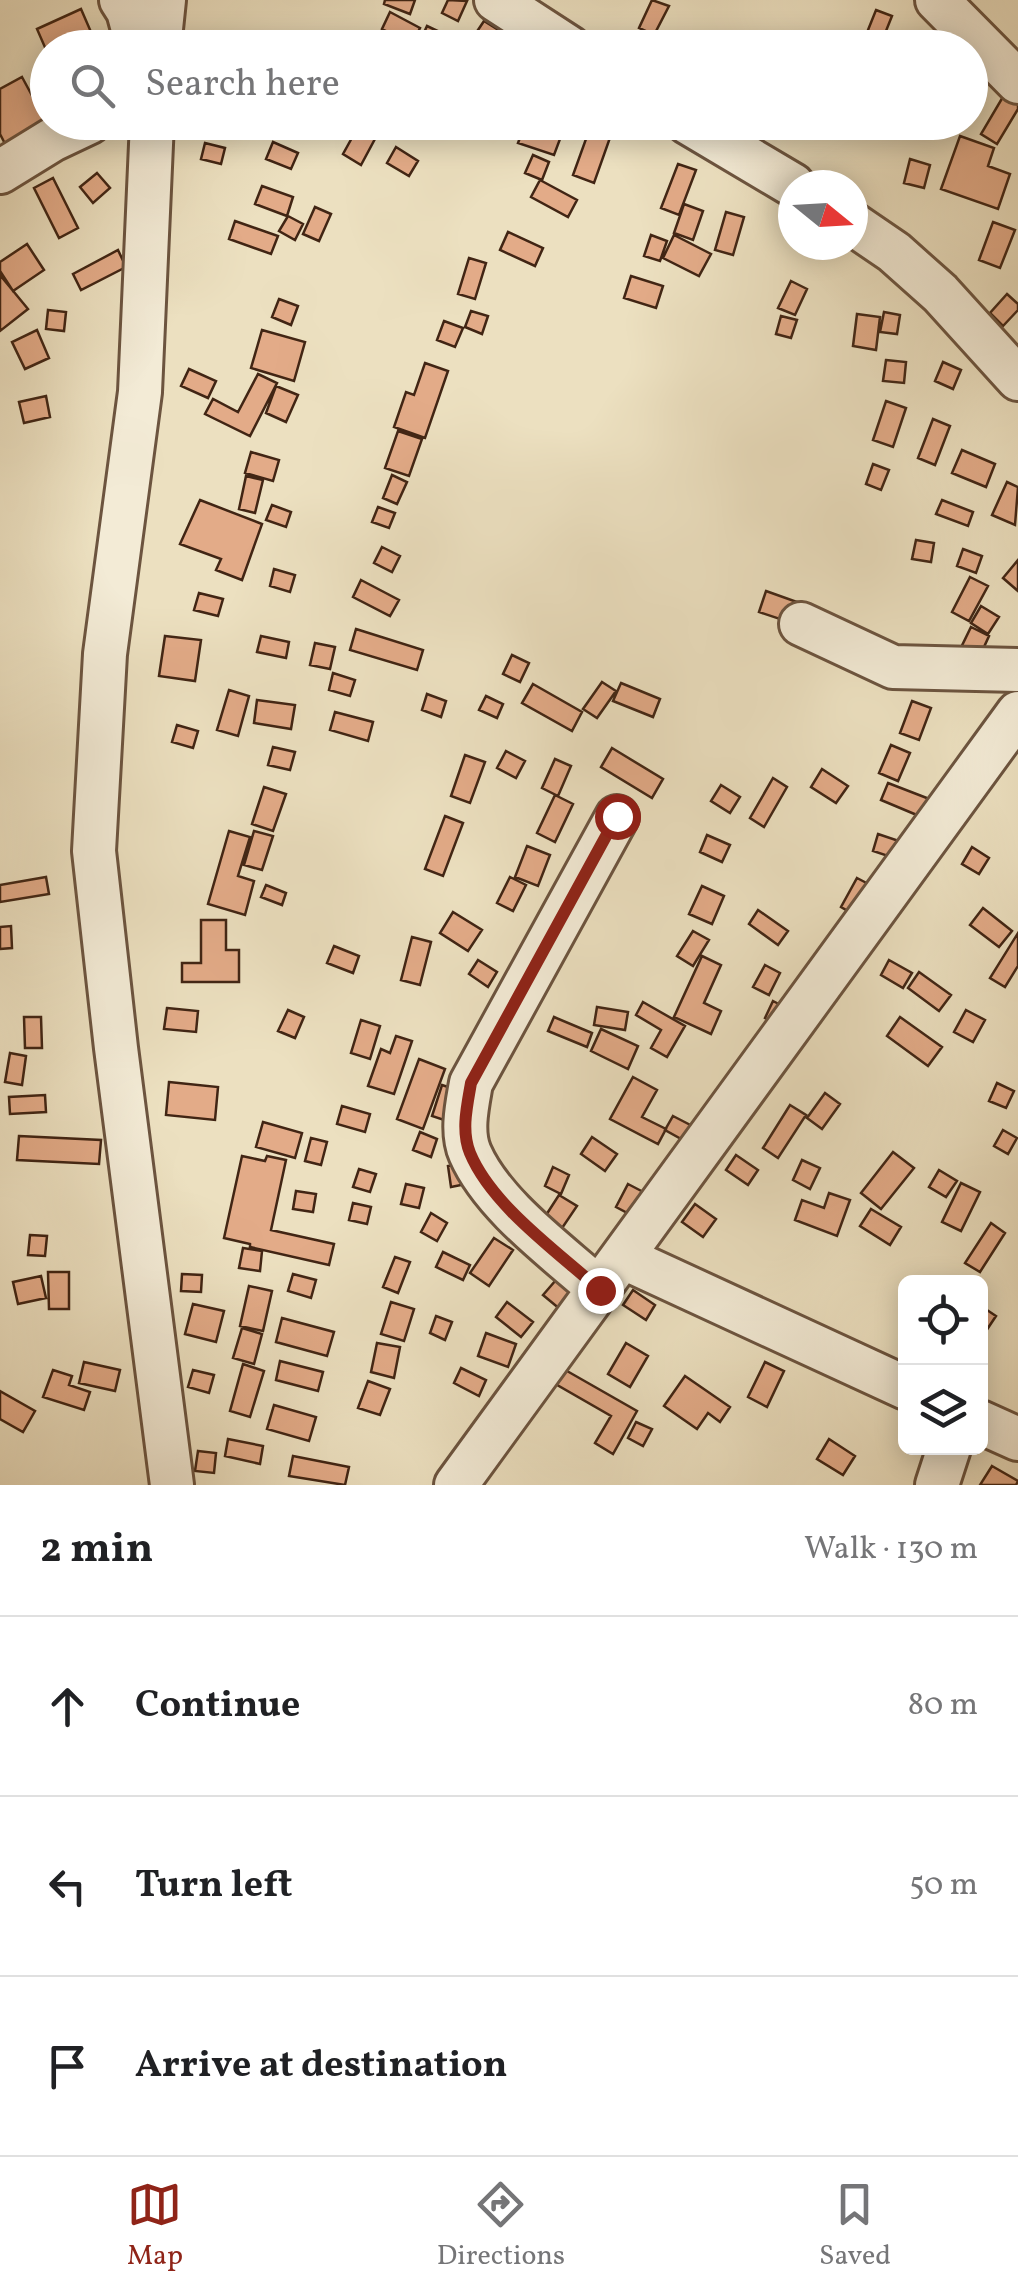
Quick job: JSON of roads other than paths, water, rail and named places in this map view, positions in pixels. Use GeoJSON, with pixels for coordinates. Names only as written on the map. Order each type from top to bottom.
{"type":"FeatureCollection","features":[{"type":"Feature","properties":{"kind":"street"},"geometry":{"type":"LineString","coordinates":[[121,0],[133,30]]}},
{"type":"Feature","properties":{"kind":"street"},"geometry":{"type":"LineString","coordinates":[[161,30],[164,0]]}},
{"type":"Feature","properties":{"kind":"street"},"geometry":{"type":"LineString","coordinates":[[496,0],[542,30]]}},
{"type":"Feature","properties":{"kind":"street"},"geometry":{"type":"LineString","coordinates":[[937,0],[967,30]]}},
{"type":"Feature","properties":{"kind":"street"},"geometry":{"type":"LineString","coordinates":[[988,52],[1018,82]]}},
{"type":"Feature","properties":{"kind":"street"},"geometry":{"type":"LineString","coordinates":[[0,172],[52,140]]}},
{"type":"Feature","properties":{"kind":"street"},"geometry":{"type":"LineString","coordinates":[[151,140],[140,392],[105,654],[94,851],[172,1485]]}},
{"type":"Feature","properties":{"kind":"street"},"geometry":{"type":"LineString","coordinates":[[717,140],[778,176]]}},
{"type":"Feature","properties":{"kind":"street"},"geometry":{"type":"LineString","coordinates":[[868,234],[940,293],[1018,379]]}},
{"type":"Feature","properties":{"kind":"street"},"geometry":{"type":"LineString","coordinates":[[801,624],[892,667],[1018,670]]}},
{"type":"Feature","properties":{"kind":"street"},"geometry":{"type":"LineString","coordinates":[[456,1485],[1018,713]]}},
{"type":"Feature","properties":{"kind":"street"},"geometry":{"type":"LineString","coordinates":[[617,816],[471,1083],[465,1117],[469,1151],[498,1197],[612,1274],[898,1385]]}},
{"type":"Feature","properties":{"kind":"street"},"geometry":{"type":"LineString","coordinates":[[988,1426],[1018,1439]]}},
{"type":"Feature","properties":{"kind":"street"},"geometry":{"type":"LineString","coordinates":[[936,1485],[947,1455]]}}]}
